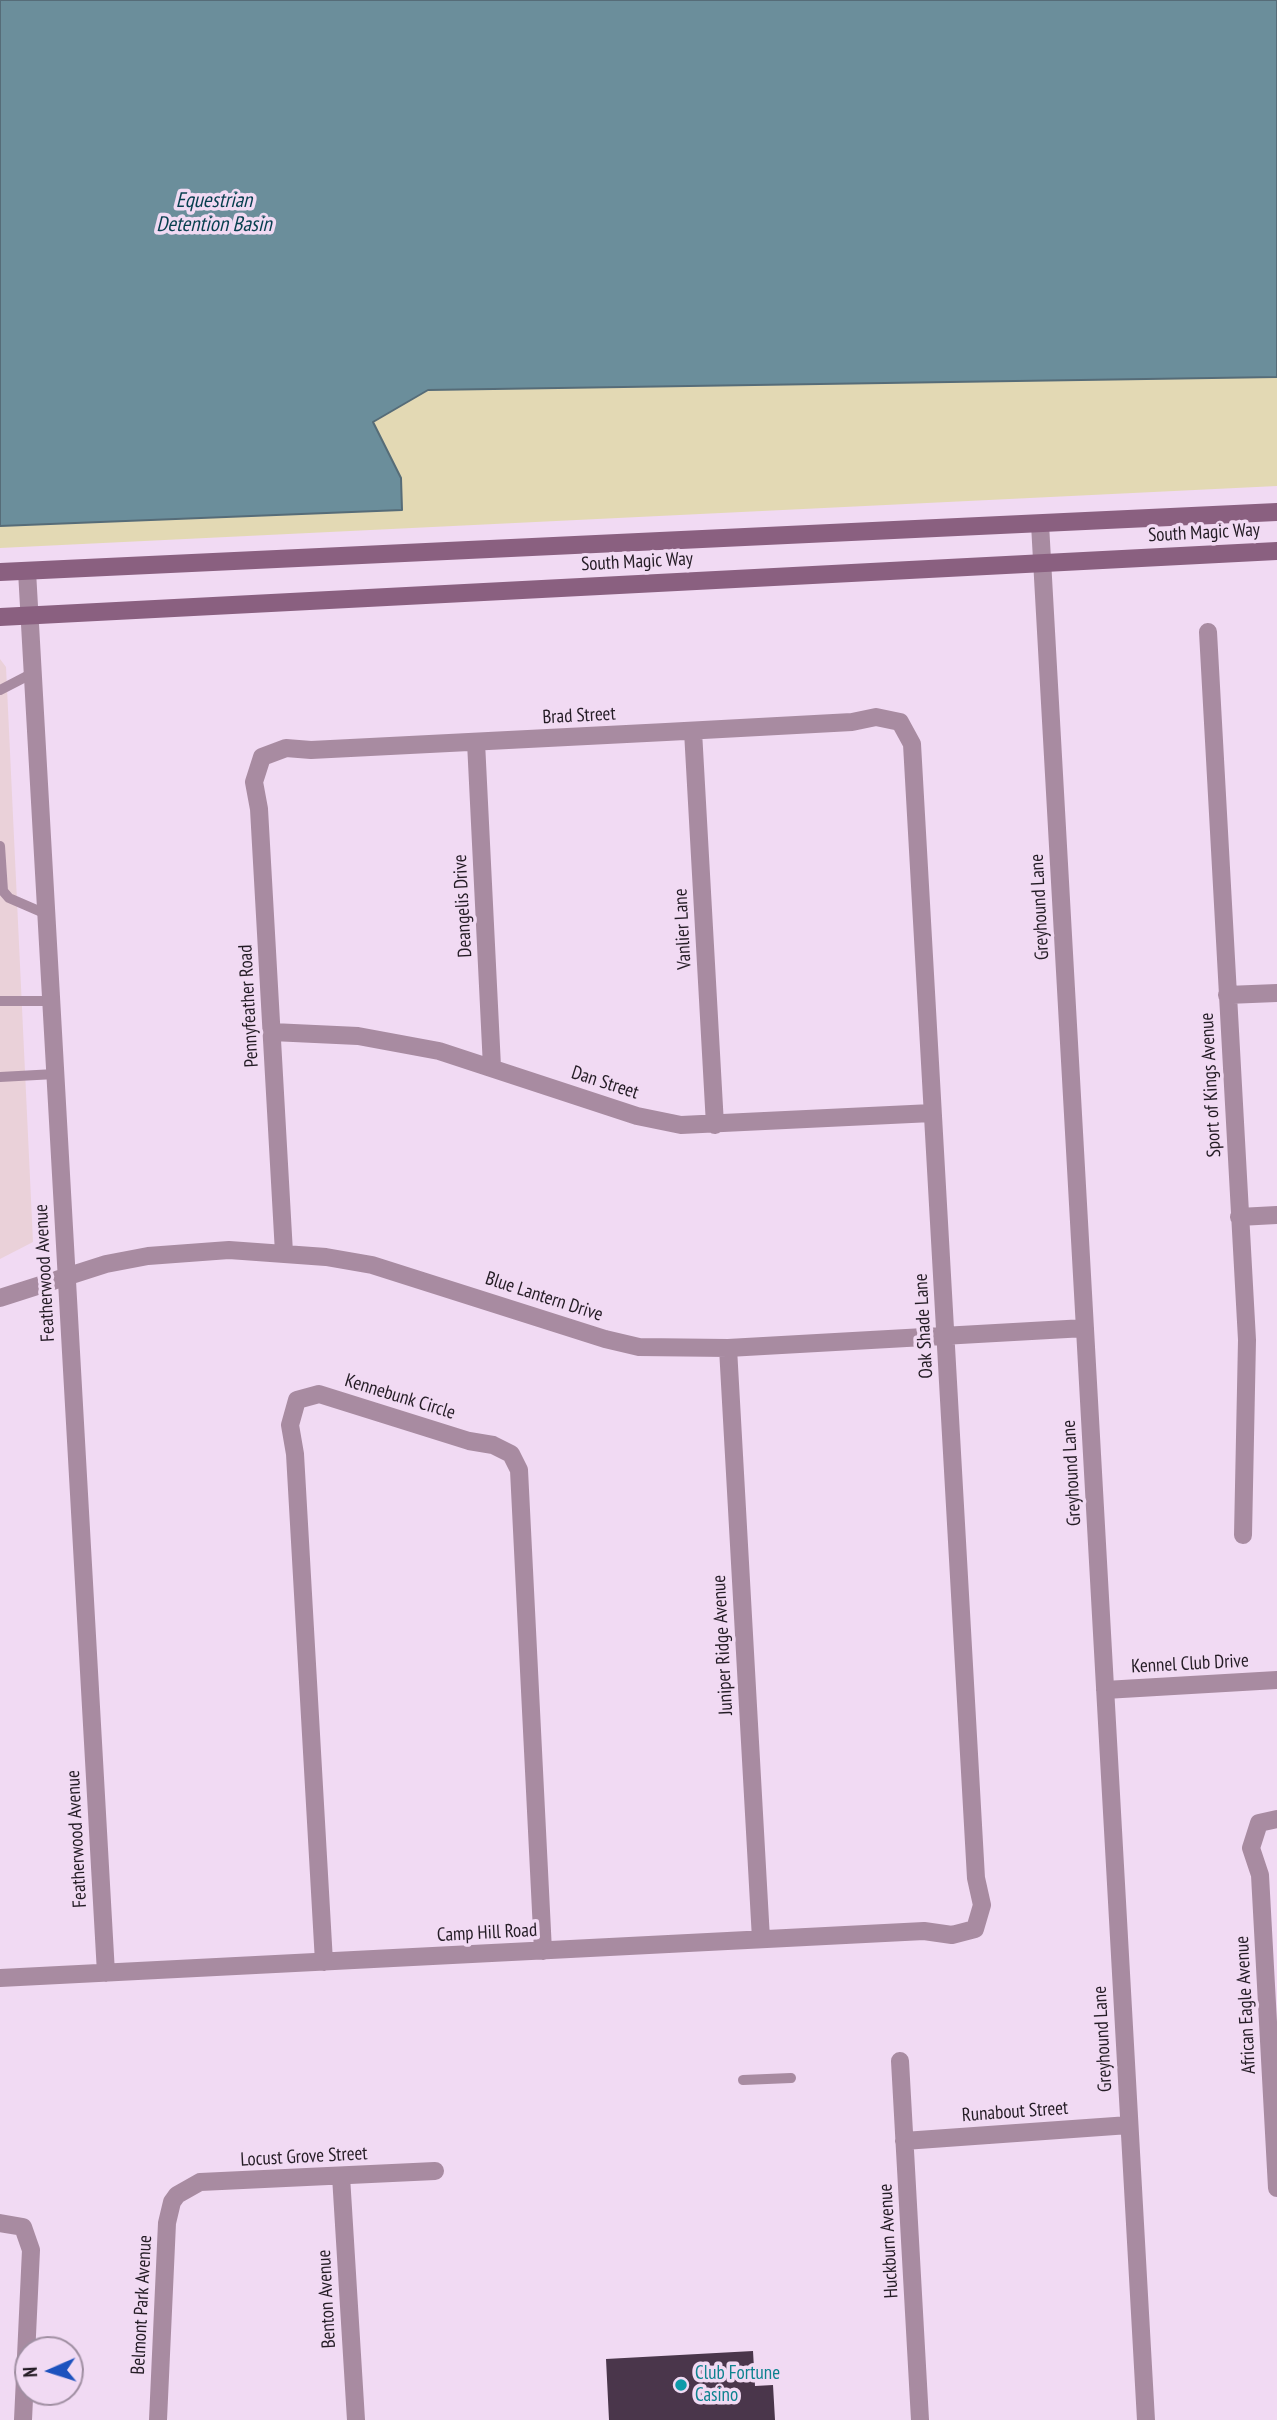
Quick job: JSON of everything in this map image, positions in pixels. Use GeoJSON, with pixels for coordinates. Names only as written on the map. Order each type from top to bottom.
{"type":"FeatureCollection","features":[{"type":"Feature","properties":{"kind":"street","name":"South Magic Way"},"geometry":{"type":"LineString","coordinates":[[0,572],[1277,512]]}},
{"type":"Feature","properties":{"kind":"street","name":"Greyhound Lane"},"geometry":{"type":"LineString","coordinates":[[1040,524],[1146,2420]]}},
{"type":"Feature","properties":{"kind":"street","name":"South Magic Way"},"geometry":{"type":"LineString","coordinates":[[0,617],[1277,551]]}},
{"type":"Feature","properties":{"kind":"street","name":"Featherwood Avenue"},"geometry":{"type":"LineString","coordinates":[[27,571],[106,1973]]}},
{"type":"Feature","properties":{"kind":"street","name":"Sport of Kings Avenue"},"geometry":{"type":"LineString","coordinates":[[1208,632],[1247,1340],[1243,1535]]}},
{"type":"Feature","properties":{"kind":"street","name":"Brad Street"},"geometry":{"type":"LineString","coordinates":[[262,757],[286,748],[311,750],[693,731],[852,722],[876,717],[900,722]]}},
{"type":"Feature","properties":{"kind":"street","name":"Oak Shade Lane"},"geometry":{"type":"LineString","coordinates":[[900,722],[912,744],[976,1878],[982,1905],[975,1929]]}},
{"type":"Feature","properties":{"kind":"street","name":"Vanlier Lane"},"geometry":{"type":"LineString","coordinates":[[693,731],[715,1125]]}},
{"type":"Feature","properties":{"kind":"street","name":"Deangelis Drive"},"geometry":{"type":"LineString","coordinates":[[476,742],[492,1067]]}},
{"type":"Feature","properties":{"kind":"street","name":"Pennyfeather Road"},"geometry":{"type":"LineString","coordinates":[[262,757],[254,782],[259,809],[284,1253]]}},
{"type":"Feature","properties":{"kind":"street"},"geometry":{"type":"LineString","coordinates":[[1227,995],[1277,993]]}},
{"type":"Feature","properties":{"kind":"street","name":"Dan Street"},"geometry":{"type":"LineString","coordinates":[[272,1032],[313,1031],[358,1036],[439,1051],[655,1121],[715,1125],[932,1113]]}},
{"type":"Feature","properties":{"kind":"street"},"geometry":{"type":"LineString","coordinates":[[1240,1217],[1277,1215]]}},
{"type":"Feature","properties":{"kind":"street","name":"Blue Lantern Drive"},"geometry":{"type":"LineString","coordinates":[[0,1298],[66,1275],[148,1256],[229,1250],[284,1253],[372,1265],[639,1347],[728,1348],[1085,1328]]}},
{"type":"Feature","properties":{"kind":"street","name":"Juniper Ridge Avenue"},"geometry":{"type":"LineString","coordinates":[[728,1348],[761,1939]]}},
{"type":"Feature","properties":{"kind":"street","name":"Kennebunk Circle"},"geometry":{"type":"LineString","coordinates":[[324,1962],[295,1454],[290,1424],[297,1400],[319,1394],[469,1441],[493,1445],[511,1454],[519,1469],[542,1951]]}},
{"type":"Feature","properties":{"kind":"street","name":"Kennel Club Drive"},"geometry":{"type":"LineString","coordinates":[[1105,1689],[1277,1681]]}},
{"type":"Feature","properties":{"kind":"street","name":"African Eagle Avenue"},"geometry":{"type":"LineString","coordinates":[[1277,1819],[1259,1823],[1251,1848],[1260,1875],[1277,2188]]}},
{"type":"Feature","properties":{"kind":"street","name":"Camp Hill Road"},"geometry":{"type":"LineString","coordinates":[[0,1978],[924,1931],[952,1935],[975,1929]]}},
{"type":"Feature","properties":{"kind":"street","name":"Huckburn Avenue"},"geometry":{"type":"LineString","coordinates":[[900,2061],[920,2420]]}},
{"type":"Feature","properties":{"kind":"street","name":"Runabout Street"},"geometry":{"type":"LineString","coordinates":[[904,2141],[1129,2125]]}},
{"type":"Feature","properties":{"kind":"street","name":"Locust Grove Street"},"geometry":{"type":"LineString","coordinates":[[177,2195],[200,2182],[435,2171]]}},
{"type":"Feature","properties":{"kind":"street","name":"Benton Avenue"},"geometry":{"type":"LineString","coordinates":[[341,2176],[356,2420]]}},
{"type":"Feature","properties":{"kind":"street","name":"Belmont Park Avenue"},"geometry":{"type":"LineString","coordinates":[[158,2420],[167,2222],[172,2202],[177,2195]]}},
{"type":"Feature","properties":{"kind":"street"},"geometry":{"type":"LineString","coordinates":[[0,2222],[23,2227],[31,2250],[23,2420]]}},
{"type":"Feature","properties":{"kind":"lane"},"geometry":{"type":"LineString","coordinates":[[0,690],[33,673]]}},
{"type":"Feature","properties":{"kind":"lane"},"geometry":{"type":"LineString","coordinates":[[0,846],[3,891],[9,898],[46,914]]}},
{"type":"Feature","properties":{"kind":"lane"},"geometry":{"type":"LineString","coordinates":[[0,1001],[51,1001]]}},
{"type":"Feature","properties":{"kind":"lane"},"geometry":{"type":"LineString","coordinates":[[0,1077],[55,1074]]}},
{"type":"Feature","properties":{"kind":"lane"},"geometry":{"type":"LineString","coordinates":[[743,2080],[790,2078]]}},
{"type":"Feature","properties":{"kind":"shaded area"},"geometry":{"type":"Polygon","coordinates":[[[0,659],[6,667],[33,1242],[0,1259],[0,659]]]}},
{"type":"Feature","properties":{"kind":"sand"},"geometry":{"type":"Polygon","coordinates":[[[1277,377],[1277,486],[0,548],[0,433],[373,422],[427,390],[1277,377]]]}},
{"type":"Feature","properties":{"kind":"water","name":"Equestrian Detention Basin"},"geometry":{"type":"Polygon","coordinates":[[[0,0],[1277,0],[1277,377],[428,390],[373,422],[401,478],[402,510],[0,526],[0,0]]]}},
{"type":"Feature","properties":{"kind":"building","name":"Club Fortune Casino"},"geometry":{"type":"Polygon","coordinates":[[[753,2351],[755,2386],[773,2385],[775,2420],[609,2420],[606,2359],[753,2351]]]}},
{"type":"Feature","properties":{"kind":"place","name":"Club Fortune Casino"},"geometry":{"type":"Point","coordinates":[681,2385]}}]}
